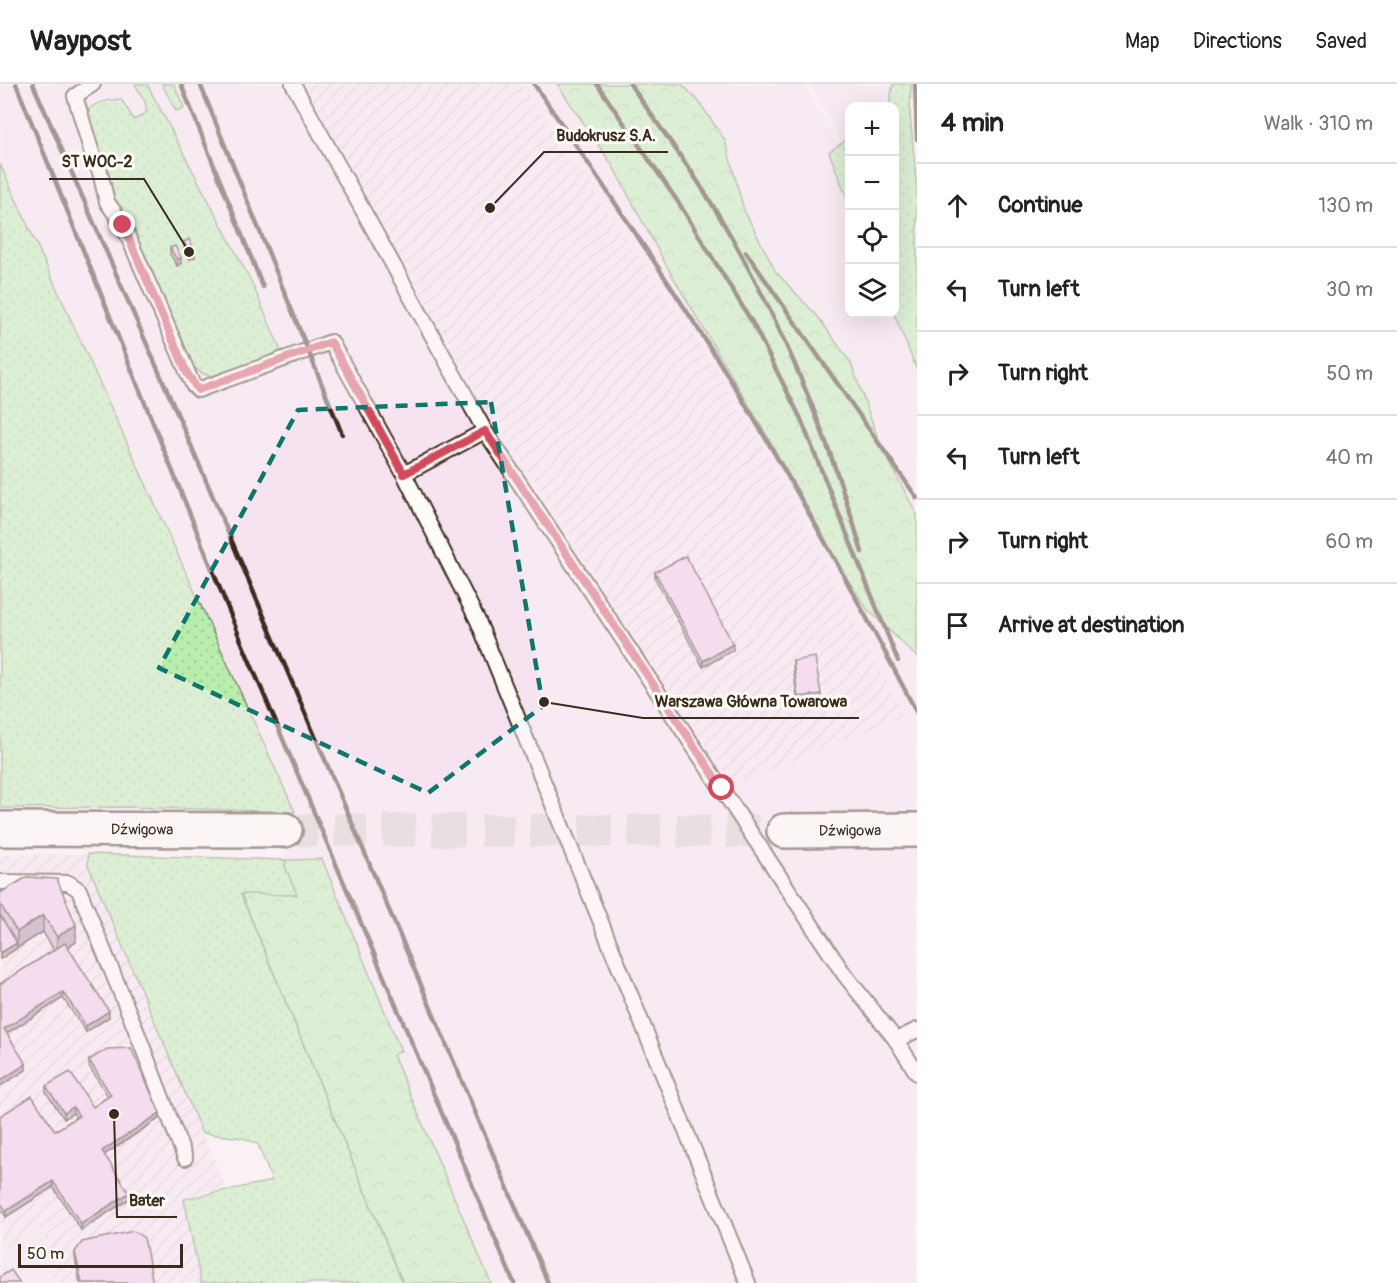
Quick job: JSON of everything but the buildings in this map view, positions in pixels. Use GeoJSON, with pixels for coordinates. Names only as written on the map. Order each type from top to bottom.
{"type":"FeatureCollection","features":[{"type":"Feature","properties":{"kind":"main road","name":"Dźwigowa"},"geometry":{"type":"LineString","coordinates":[[0,829],[285,830]]}},
{"type":"Feature","properties":{"kind":"main road","name":"Dźwigowa"},"geometry":{"type":"LineString","coordinates":[[784,831],[917,830]]}},
{"type":"Feature","properties":{"kind":"lane"},"geometry":{"type":"LineString","coordinates":[[93,84],[75,96],[100,172],[107,202],[123,225],[193,385],[198,390],[331,342],[404,474],[478,621],[748,1283]]}},
{"type":"Feature","properties":{"kind":"lane"},"geometry":{"type":"LineString","coordinates":[[293,84],[485,431],[844,974],[896,1040],[917,1073]]}},
{"type":"Feature","properties":{"kind":"lane"},"geometry":{"type":"LineString","coordinates":[[404,474],[485,431]]}},
{"type":"Feature","properties":{"kind":"lane"},"geometry":{"type":"LineString","coordinates":[[0,882],[69,883],[80,890],[185,1158]]}},
{"type":"Feature","properties":{"kind":"lane"},"geometry":{"type":"LineString","coordinates":[[896,1040],[917,1030]]}},
{"type":"Feature","properties":{"kind":"highlighted area"},"geometry":{"type":"Polygon","coordinates":[[[491,402],[543,706],[428,793],[159,668],[298,410],[491,402]]]}},
{"type":"Feature","properties":{"kind":"shaded area"},"geometry":{"type":"Polygon","coordinates":[[[0,84],[805,84],[845,159],[845,318],[899,318],[899,306],[917,275],[917,1283],[491,1283],[393,1055],[285,866],[287,848],[305,848],[304,812],[271,812],[0,282],[0,84]]]}},
{"type":"Feature","properties":{"kind":"shaded area"},"geometry":{"type":"Polygon","coordinates":[[[304,84],[520,84],[705,353],[760,442],[904,716],[734,784],[698,734],[475,388],[304,84]]]}},
{"type":"Feature","properties":{"kind":"shaded area"},"geometry":{"type":"Polygon","coordinates":[[[809,84],[893,84],[890,102],[845,102],[845,141],[842,143],[809,84]]]}},
{"type":"Feature","properties":{"kind":"shaded area"},"geometry":{"type":"Polygon","coordinates":[[[88,854],[88,865],[227,1191],[184,1200],[201,1283],[54,1283],[43,1230],[35,1230],[0,1251],[0,855],[88,854]]]}},
{"type":"Feature","properties":{"kind":"shaded area"},"geometry":{"type":"Polygon","coordinates":[[[36,1230],[43,1230],[54,1283],[0,1283],[0,1251],[36,1230]]]}},
{"type":"Feature","properties":{"kind":"green space"},"geometry":{"type":"Polygon","coordinates":[[[135,84],[147,84],[252,283],[281,351],[237,371],[219,376],[204,374],[196,369],[183,354],[132,228],[112,195],[101,153],[88,124],[89,109],[108,100],[121,99],[134,120],[147,112],[145,102],[135,84]]]}},
{"type":"Feature","properties":{"kind":"green space"},"geometry":{"type":"Polygon","coordinates":[[[162,84],[174,84],[184,108],[176,111],[162,84]]]}},
{"type":"Feature","properties":{"kind":"green space"},"geometry":{"type":"Polygon","coordinates":[[[557,84],[682,84],[699,102],[725,140],[744,210],[776,272],[818,317],[851,363],[880,444],[917,515],[917,657],[867,609],[832,556],[804,508],[772,444],[667,267],[612,165],[557,84]]]}},
{"type":"Feature","properties":{"kind":"green space"},"geometry":{"type":"Polygon","coordinates":[[[893,84],[911,84],[910,114],[917,190],[917,370],[896,318],[899,318],[899,102],[890,102],[893,84]]]}},
{"type":"Feature","properties":{"kind":"green space"},"geometry":{"type":"Polygon","coordinates":[[[845,141],[845,193],[829,152],[845,141]]]}},
{"type":"Feature","properties":{"kind":"green space"},"geometry":{"type":"Polygon","coordinates":[[[0,164],[295,812],[127,807],[0,808],[0,164]]]}},
{"type":"Feature","properties":{"kind":"green space"},"geometry":{"type":"Polygon","coordinates":[[[88,854],[286,860],[285,866],[298,895],[241,895],[403,1283],[201,1283],[184,1199],[272,1181],[258,1144],[243,1138],[202,1133],[88,865],[88,854]]]}},
{"type":"Feature","properties":{"kind":"green space"},"geometry":{"type":"Polygon","coordinates":[[[322,859],[401,1051],[393,1055],[491,1283],[403,1283],[241,894],[297,895],[285,866],[286,860],[322,859]]]}},
{"type":"Feature","properties":{"kind":"tunnel"},"geometry":{"type":"LineString","coordinates":[[285,830],[784,831]]}},
{"type":"Feature","properties":{"kind":"railway"},"geometry":{"type":"LineString","coordinates":[[16,84],[242,643],[514,1283]]}},
{"type":"Feature","properties":{"kind":"railway"},"geometry":{"type":"LineString","coordinates":[[33,84],[190,443],[548,1283]]}},
{"type":"Feature","properties":{"kind":"railway"},"geometry":{"type":"LineString","coordinates":[[181,84],[263,287]]}},
{"type":"Feature","properties":{"kind":"railway"},"geometry":{"type":"LineString","coordinates":[[200,84],[342,434]]}},
{"type":"Feature","properties":{"kind":"railway"},"geometry":{"type":"LineString","coordinates":[[534,84],[654,260],[749,410],[871,625],[917,713]]}},
{"type":"Feature","properties":{"kind":"railway"},"geometry":{"type":"LineString","coordinates":[[597,84],[680,205],[752,322],[800,417],[898,661]]}},
{"type":"Feature","properties":{"kind":"railway"},"geometry":{"type":"LineString","coordinates":[[630,84],[695,177]]}},
{"type":"Feature","properties":{"kind":"railway"},"geometry":{"type":"LineString","coordinates":[[915,84],[917,139]]}},
{"type":"Feature","properties":{"kind":"railway"},"geometry":{"type":"LineString","coordinates":[[691,171],[745,261],[791,355],[830,452],[862,552]]}},
{"type":"Feature","properties":{"kind":"railway"},"geometry":{"type":"LineString","coordinates":[[746,252],[917,498]]}},
{"type":"Feature","properties":{"kind":"place","name":"Budokrusz S.A."},"geometry":{"type":"Point","coordinates":[490,208]}},
{"type":"Feature","properties":{"kind":"place","name":"ST WOC-2"},"geometry":{"type":"Point","coordinates":[189,252]}},
{"type":"Feature","properties":{"kind":"place","name":"Warszawa Główna Towarowa"},"geometry":{"type":"Point","coordinates":[544,702]}},
{"type":"Feature","properties":{"kind":"place","name":"Bater"},"geometry":{"type":"Point","coordinates":[114,1114]}},
{"type":"Feature","properties":{"kind":"route"},"geometry":{"type":"LineString","coordinates":[[123,225],[187,373],[198,390],[331,342],[404,474],[485,431],[722,788]]}}]}
